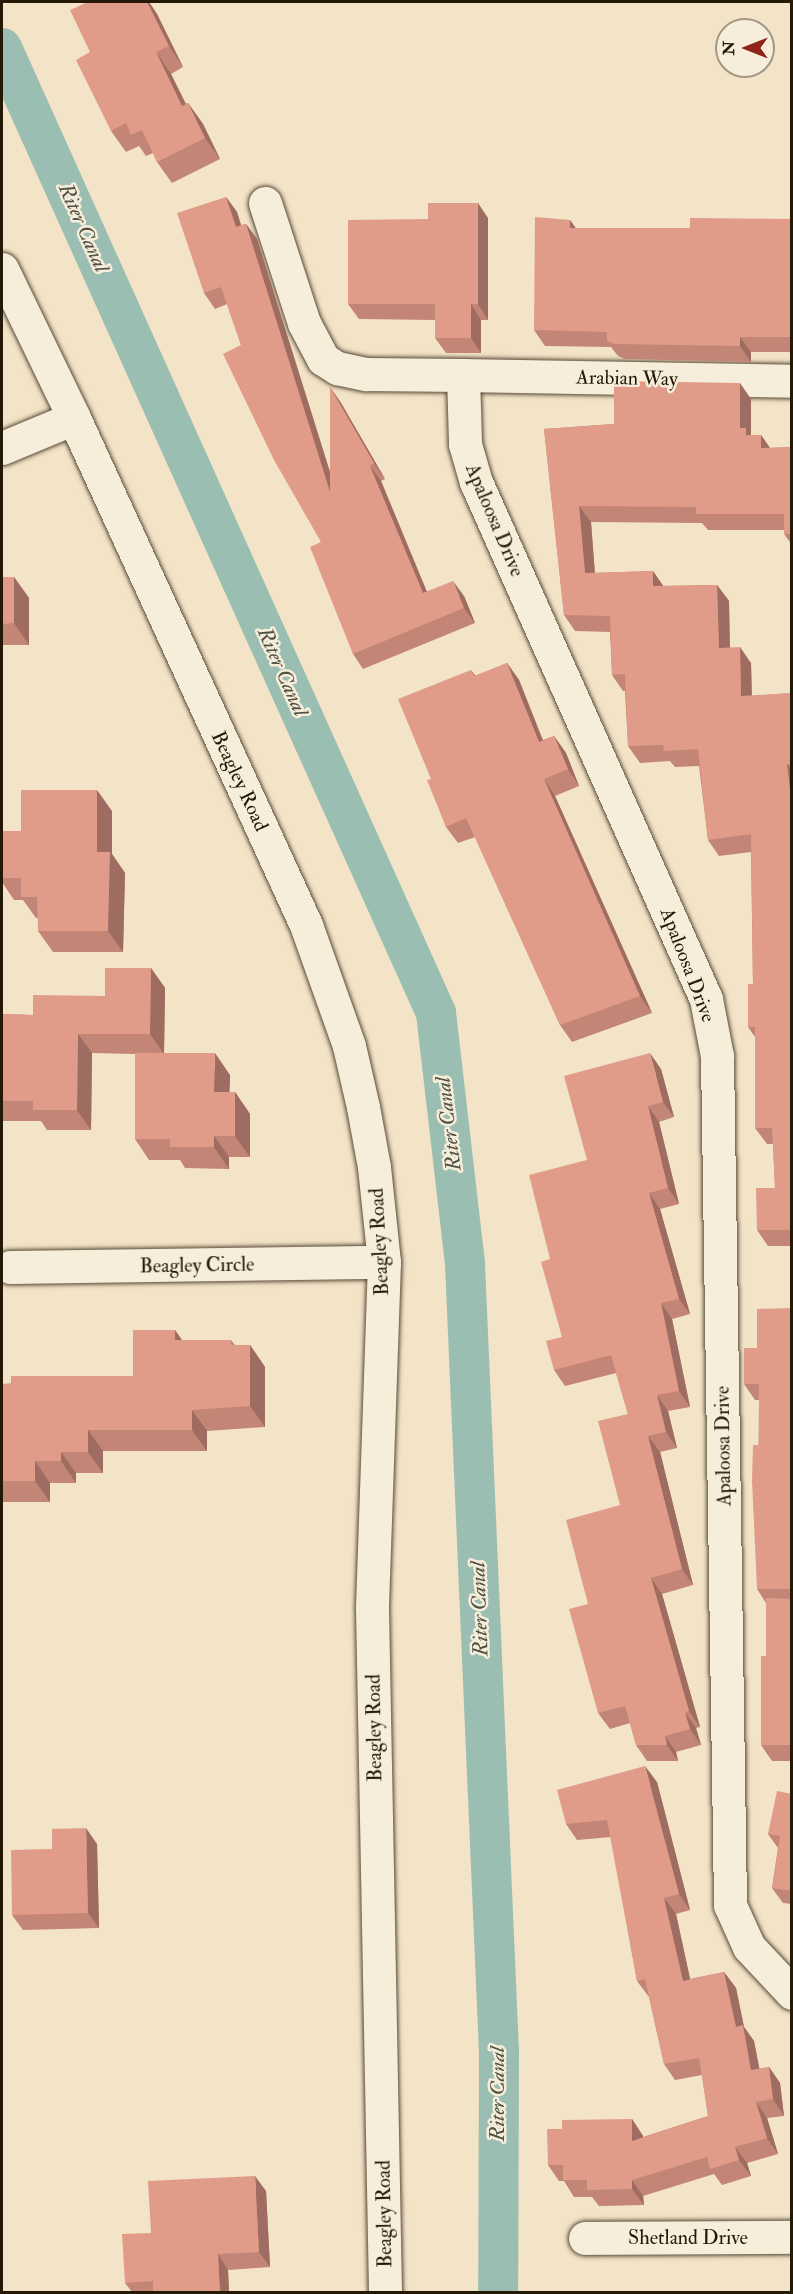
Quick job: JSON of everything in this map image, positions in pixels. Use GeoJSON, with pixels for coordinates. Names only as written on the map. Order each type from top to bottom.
{"type":"FeatureCollection","features":[{"type":"Feature","properties":{"kind":"street"},"geometry":{"type":"LineString","coordinates":[[265,203],[304,323],[323,359],[337,368],[366,374],[463,375]]}},
{"type":"Feature","properties":{"kind":"street","name":"Beagley Road"},"geometry":{"type":"LineString","coordinates":[[2,269],[74,418],[306,925],[330,985],[363,1107],[374,1167],[384,1262],[372,1620],[385,2292]]}},
{"type":"Feature","properties":{"kind":"street","name":"Arabian Way"},"geometry":{"type":"LineString","coordinates":[[463,375],[792,381]]}},
{"type":"Feature","properties":{"kind":"street","name":"Apaloosa Drive"},"geometry":{"type":"LineString","coordinates":[[463,375],[465,444],[476,482],[699,980],[715,1036],[730,1905],[749,1947],[792,1993]]}},
{"type":"Feature","properties":{"kind":"street"},"geometry":{"type":"LineString","coordinates":[[2,448],[74,418]]}},
{"type":"Feature","properties":{"kind":"street","name":"Beagley Circle"},"geometry":{"type":"LineString","coordinates":[[10,1267],[384,1262]]}},
{"type":"Feature","properties":{"kind":"street","name":"Shetland Drive"},"geometry":{"type":"LineString","coordinates":[[585,2238],[792,2237]]}},
{"type":"Feature","properties":{"kind":"building"},"geometry":{"type":"Polygon","coordinates":[[[88,2],[147,2],[169,46],[156,52],[182,106],[188,103],[205,138],[157,162],[142,130],[131,135],[126,123],[111,131],[76,60],[90,52],[70,10],[88,2]]]}},
{"type":"Feature","properties":{"kind":"building"},"geometry":{"type":"Polygon","coordinates":[[[226,197],[236,227],[246,224],[330,492],[330,387],[374,463],[370,466],[423,593],[453,581],[464,608],[353,654],[310,547],[321,542],[274,460],[223,354],[241,345],[221,287],[204,293],[177,213],[226,197]]]}},
{"type":"Feature","properties":{"kind":"building"},"geometry":{"type":"Polygon","coordinates":[[[428,203],[478,203],[478,304],[471,304],[471,338],[435,338],[435,304],[348,304],[348,220],[428,219],[428,203]]]}},
{"type":"Feature","properties":{"kind":"building"},"geometry":{"type":"Polygon","coordinates":[[[535,217],[570,220],[570,228],[690,228],[690,218],[792,219],[792,337],[740,337],[740,346],[614,344],[607,341],[607,332],[534,330],[535,217]]]}},
{"type":"Feature","properties":{"kind":"building"},"geometry":{"type":"Polygon","coordinates":[[[614,381],[740,383],[740,428],[746,428],[746,435],[761,435],[761,448],[792,447],[792,534],[784,534],[784,514],[696,514],[696,507],[579,506],[585,573],[653,571],[653,586],[717,585],[719,648],[740,647],[741,696],[792,693],[792,764],[787,764],[792,808],[792,1230],[757,1230],[756,1188],[775,1188],[772,1128],[755,1128],[755,1027],[748,1027],[748,984],[753,984],[751,834],[708,840],[698,749],[664,751],[663,745],[628,746],[625,674],[612,675],[610,616],[564,615],[544,429],[614,424],[614,381]]]}},
{"type":"Feature","properties":{"kind":"building"},"geometry":{"type":"Polygon","coordinates":[[[2,577],[14,577],[14,623],[2,624],[2,577]]]}},
{"type":"Feature","properties":{"kind":"building"},"geometry":{"type":"Polygon","coordinates":[[[507,663],[539,742],[554,736],[568,769],[544,779],[640,996],[560,1025],[466,818],[446,827],[427,780],[431,779],[398,699],[471,670],[474,676],[507,663]]]}},
{"type":"Feature","properties":{"kind":"building"},"geometry":{"type":"Polygon","coordinates":[[[21,790],[97,790],[97,852],[110,852],[108,931],[38,931],[37,897],[21,897],[21,878],[2,878],[2,831],[21,831],[21,790]]]}},
{"type":"Feature","properties":{"kind":"building"},"geometry":{"type":"Polygon","coordinates":[[[105,968],[151,968],[150,1034],[78,1034],[77,1110],[33,1110],[33,1101],[2,1101],[2,1014],[33,1015],[33,995],[105,996],[105,968]]]}},
{"type":"Feature","properties":{"kind":"building"},"geometry":{"type":"Polygon","coordinates":[[[135,1053],[215,1053],[214,1092],[235,1092],[235,1136],[214,1136],[214,1147],[170,1147],[170,1139],[135,1139],[135,1053]]]}},
{"type":"Feature","properties":{"kind":"building"},"geometry":{"type":"Polygon","coordinates":[[[650,1053],[663,1102],[648,1106],[668,1188],[649,1193],[679,1299],[661,1303],[679,1391],[657,1395],[666,1432],[648,1436],[682,1569],[651,1578],[689,1711],[685,1713],[690,1729],[665,1736],[667,1745],[636,1745],[625,1706],[598,1713],[569,1609],[588,1604],[566,1520],[620,1505],[598,1421],[628,1414],[611,1355],[554,1370],[546,1341],[562,1337],[541,1262],[550,1259],[529,1175],[587,1160],[564,1076],[650,1053]]]}},
{"type":"Feature","properties":{"kind":"building"},"geometry":{"type":"Polygon","coordinates":[[[792,1308],[792,1589],[757,1589],[752,1481],[753,1445],[759,1445],[759,1384],[744,1384],[744,1348],[757,1348],[757,1309],[792,1308]]]}},
{"type":"Feature","properties":{"kind":"building"},"geometry":{"type":"Polygon","coordinates":[[[133,1330],[175,1330],[175,1340],[231,1340],[231,1345],[250,1345],[250,1406],[192,1410],[192,1430],[88,1430],[88,1452],[61,1452],[61,1461],[35,1461],[35,1481],[2,1481],[2,1384],[11,1384],[11,1376],[133,1376],[133,1330]]]}},
{"type":"Feature","properties":{"kind":"building"},"geometry":{"type":"Polygon","coordinates":[[[766,1598],[792,1599],[792,1745],[761,1745],[761,1656],[766,1656],[766,1598]]]}},
{"type":"Feature","properties":{"kind":"building"},"geometry":{"type":"Polygon","coordinates":[[[645,1766],[679,1894],[664,1898],[683,1981],[724,1972],[736,2027],[743,2025],[751,2070],[769,2067],[773,2099],[756,2102],[767,2138],[735,2147],[739,2160],[710,2169],[707,2157],[632,2180],[632,2189],[587,2190],[587,2180],[563,2180],[563,2165],[548,2165],[547,2129],[562,2129],[562,2120],[632,2119],[632,2141],[708,2116],[699,2058],[664,2064],[645,1979],[637,1981],[607,1820],[566,1824],[557,1790],[645,1766]]]}},
{"type":"Feature","properties":{"kind":"building"},"geometry":{"type":"Polygon","coordinates":[[[777,1791],[792,1794],[792,1891],[772,1888],[780,1836],[768,1834],[777,1791]]]}},
{"type":"Feature","properties":{"kind":"building"},"geometry":{"type":"Polygon","coordinates":[[[86,1828],[88,1913],[12,1915],[11,1850],[52,1849],[52,1829],[86,1828]]]}},
{"type":"Feature","properties":{"kind":"building"},"geometry":{"type":"Polygon","coordinates":[[[255,2176],[259,2252],[218,2254],[220,2292],[153,2292],[153,2281],[125,2283],[122,2234],[151,2233],[148,2181],[255,2176]]]}},
{"type":"Feature","properties":{"kind":"building"},"geometry":{"type":"Polygon","coordinates":[[[591,2291],[591,2292],[495,2292],[591,2291]]]}},
{"type":"Feature","properties":{"kind":"waterway","name":"Riter Canal"},"geometry":{"type":"LineString","coordinates":[[2,48],[436,1013],[465,1264],[499,2051],[498,2292]]}}]}
